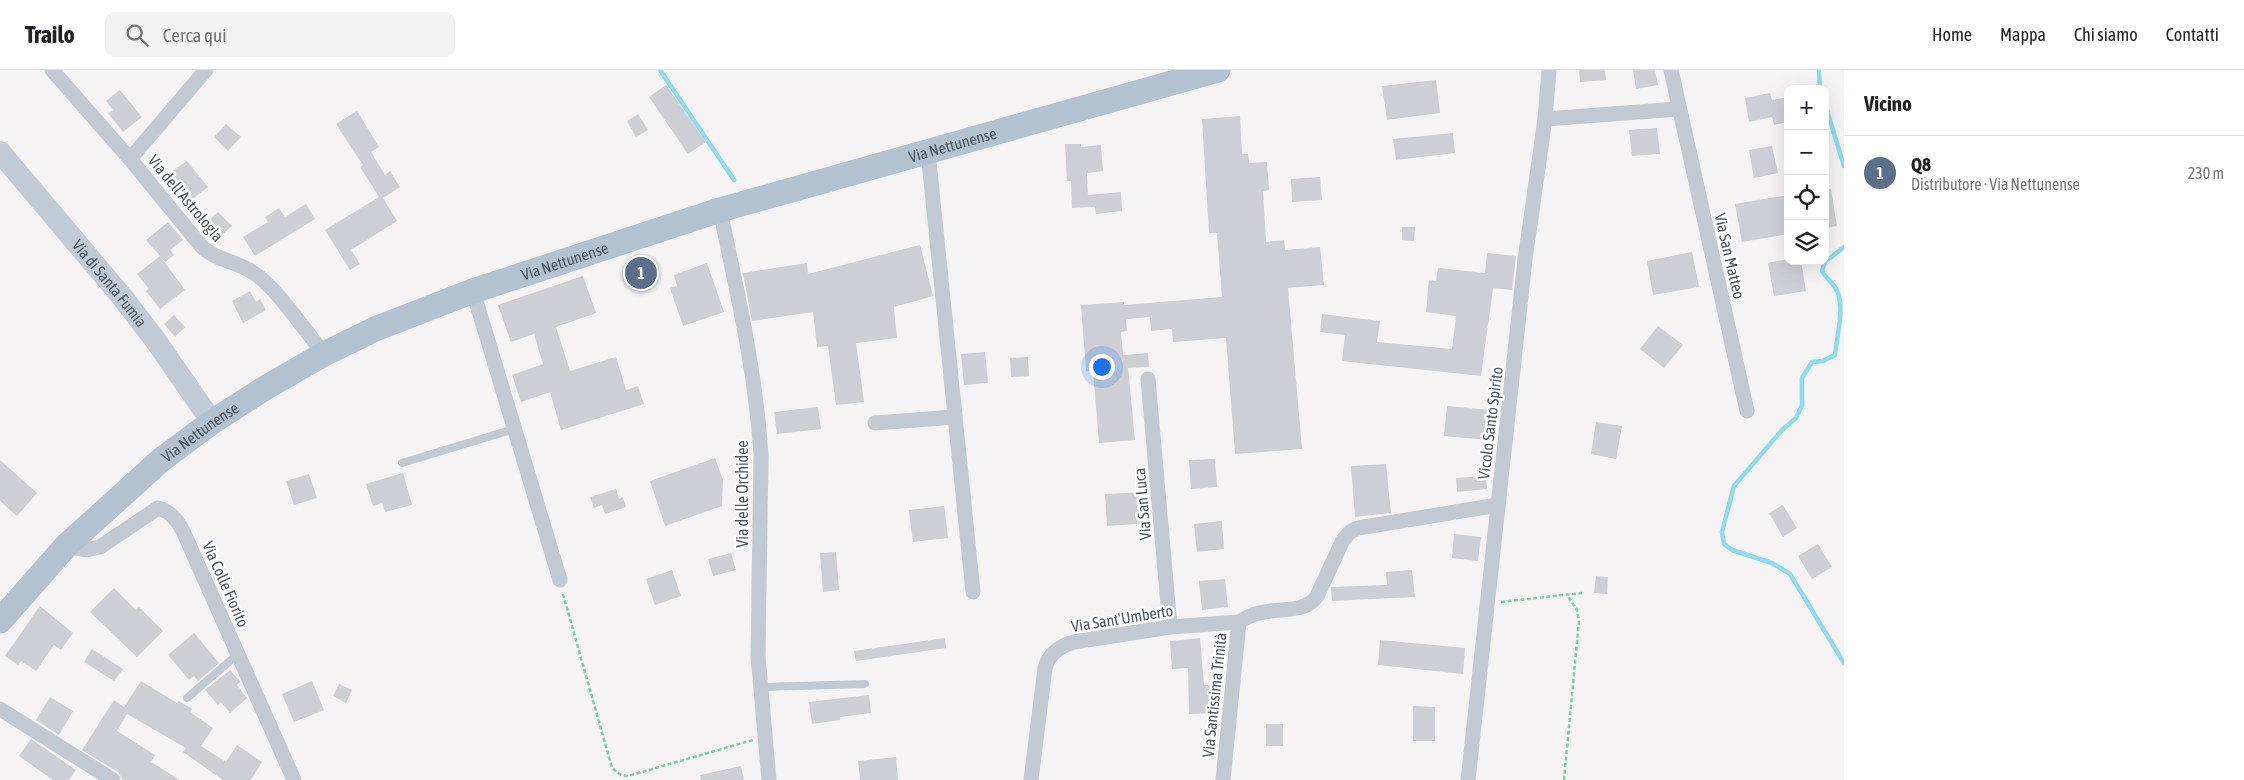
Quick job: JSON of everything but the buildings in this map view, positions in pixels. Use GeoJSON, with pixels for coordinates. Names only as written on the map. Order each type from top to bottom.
{"type":"FeatureCollection","features":[{"type":"Feature","properties":{"kind":"main road","name":"Via Nettunense"},"geometry":{"type":"LineString","coordinates":[[0,621],[66,546],[161,460],[212,422],[264,388],[324,354],[375,329],[473,291],[720,210],[1218,70]]}},
{"type":"Feature","properties":{"kind":"street","name":"Via dell'Astrologia"},"geometry":{"type":"LineString","coordinates":[[52,70],[130,159],[202,247],[216,258],[244,267],[263,280],[324,354]]}},
{"type":"Feature","properties":{"kind":"street"},"geometry":{"type":"LineString","coordinates":[[130,159],[206,70]]}},
{"type":"Feature","properties":{"kind":"street","name":"Vicolo Santo Spirito"},"geometry":{"type":"LineString","coordinates":[[1468,780],[1525,260],[1550,70]]}},
{"type":"Feature","properties":{"kind":"street","name":"Via San Matteo"},"geometry":{"type":"LineString","coordinates":[[1670,70],[1747,411]]}},
{"type":"Feature","properties":{"kind":"street"},"geometry":{"type":"LineString","coordinates":[[1545,119],[1679,109]]}},
{"type":"Feature","properties":{"kind":"street","name":"Via di Santa Fumia"},"geometry":{"type":"LineString","coordinates":[[0,152],[132,308],[212,422]]}},
{"type":"Feature","properties":{"kind":"street"},"geometry":{"type":"LineString","coordinates":[[928,152],[973,592]]}},
{"type":"Feature","properties":{"kind":"street","name":"Via delle Orchidee"},"geometry":{"type":"LineString","coordinates":[[720,210],[748,348],[759,421],[761,456],[758,656],[759,687],[766,737],[769,780]]}},
{"type":"Feature","properties":{"kind":"street"},"geometry":{"type":"LineString","coordinates":[[473,291],[560,580]]}},
{"type":"Feature","properties":{"kind":"street","name":"Via San Luca"},"geometry":{"type":"LineString","coordinates":[[1148,379],[1170,627]]}},
{"type":"Feature","properties":{"kind":"street"},"geometry":{"type":"LineString","coordinates":[[874,423],[955,417]]}},
{"type":"Feature","properties":{"kind":"street","name":"Via Santissima Trinità"},"geometry":{"type":"LineString","coordinates":[[1223,780],[1239,622],[1262,612],[1302,608],[1310,604],[1317,596],[1343,540],[1350,532],[1358,528],[1498,505]]}},
{"type":"Feature","properties":{"kind":"street","name":"Via Colle Fiorito"},"geometry":{"type":"LineString","coordinates":[[66,546],[80,549],[95,549],[109,542],[158,508],[165,510],[177,521],[294,780]]}},
{"type":"Feature","properties":{"kind":"street","name":"Via Sant'Umberto"},"geometry":{"type":"LineString","coordinates":[[1031,780],[1045,668],[1052,654],[1062,646],[1074,642],[1170,627],[1239,622]]}},
{"type":"Feature","properties":{"kind":"street"},"geometry":{"type":"LineString","coordinates":[[0,709],[113,780]]}},
{"type":"Feature","properties":{"kind":"lane"},"geometry":{"type":"LineString","coordinates":[[402,463],[514,429]]}},
{"type":"Feature","properties":{"kind":"lane"},"geometry":{"type":"LineString","coordinates":[[187,698],[238,654]]}},
{"type":"Feature","properties":{"kind":"lane"},"geometry":{"type":"LineString","coordinates":[[759,687],[865,684]]}},
{"type":"Feature","properties":{"kind":"path"},"geometry":{"type":"LineString","coordinates":[[560,580],[612,768],[615,772],[628,776],[766,737]]}},
{"type":"Feature","properties":{"kind":"path"},"geometry":{"type":"LineString","coordinates":[[1488,603],[1582,593]]}},
{"type":"Feature","properties":{"kind":"path"},"geometry":{"type":"LineString","coordinates":[[1564,780],[1579,621],[1577,610],[1567,595]]}},
{"type":"Feature","properties":{"kind":"waterway"},"geometry":{"type":"LineString","coordinates":[[660,70],[734,180]]}},
{"type":"Feature","properties":{"kind":"waterway"},"geometry":{"type":"LineString","coordinates":[[1819,70],[1820,85]]}},
{"type":"Feature","properties":{"kind":"waterway"},"geometry":{"type":"LineString","coordinates":[[1829,117],[1844,166]]}},
{"type":"Feature","properties":{"kind":"waterway"},"geometry":{"type":"LineString","coordinates":[[1844,247],[1825,262],[1822,271],[1837,290],[1840,300],[1835,355],[1823,361],[1812,362],[1802,378],[1802,405],[1796,418],[1782,430],[1734,486],[1722,532],[1724,544],[1732,550],[1772,563],[1790,574],[1844,663]]}},
{"type":"Feature","properties":{"kind":"place","name":"Q8"},"geometry":{"type":"Point","coordinates":[641,273]}}]}
